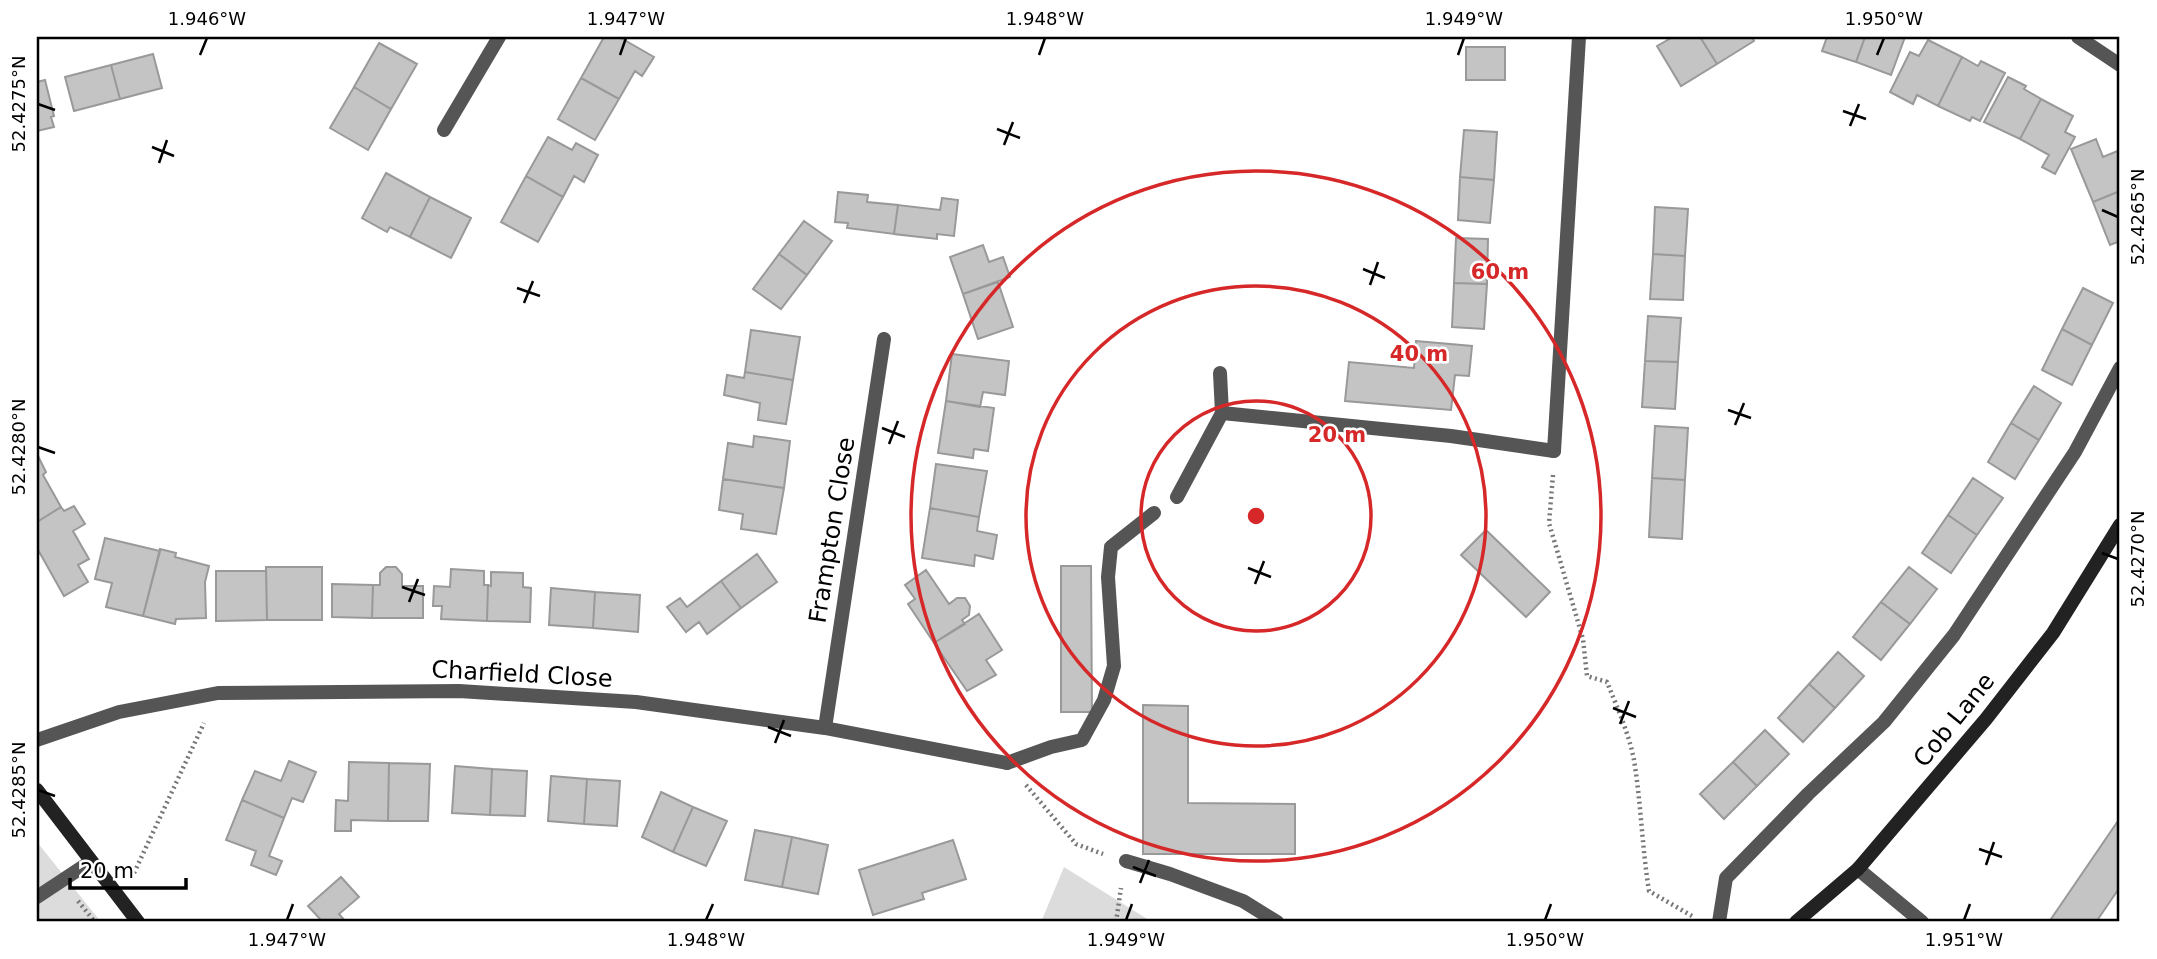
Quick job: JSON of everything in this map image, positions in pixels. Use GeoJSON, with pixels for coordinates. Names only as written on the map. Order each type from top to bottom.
{"type":"FeatureCollection","features":[{"type":"Feature","properties":{"kind":"street"},"geometry":{"type":"LineString","coordinates":[[444,130],[499,37]]}},
{"type":"Feature","properties":{"kind":"street"},"geometry":{"type":"LineString","coordinates":[[1222,413],[1451,436],[1555,451],[1579,37]]}},
{"type":"Feature","properties":{"kind":"street"},"geometry":{"type":"LineString","coordinates":[[2078,37],[2120,65]]}},
{"type":"Feature","properties":{"kind":"street","name":"Frampton Close"},"geometry":{"type":"LineString","coordinates":[[825,728],[884,339]]}},
{"type":"Feature","properties":{"kind":"street"},"geometry":{"type":"LineString","coordinates":[[1720,922],[1726,878],[1808,794],[1884,722],[1954,635],[2075,452],[2120,368]]}},
{"type":"Feature","properties":{"kind":"street"},"geometry":{"type":"LineString","coordinates":[[1177,496],[1222,413],[1220,373]]}},
{"type":"Feature","properties":{"kind":"street"},"geometry":{"type":"LineString","coordinates":[[1007,762],[1082,740],[1104,700],[1114,666],[1108,577],[1111,547],[1154,513]]}},
{"type":"Feature","properties":{"kind":"street","name":"Cob Lane"},"geometry":{"type":"LineString","coordinates":[[1796,922],[1858,869],[1986,719],[2045,644],[2120,525]]}},
{"type":"Feature","properties":{"kind":"street","name":"Charfield Close"},"geometry":{"type":"LineString","coordinates":[[37,740],[119,712],[218,693],[459,691],[636,702],[825,728],[1007,762]]}},
{"type":"Feature","properties":{"kind":"street"},"geometry":{"type":"LineString","coordinates":[[37,790],[138,922]]}},
{"type":"Feature","properties":{"kind":"street"},"geometry":{"type":"LineString","coordinates":[[37,897],[90,862]]}},
{"type":"Feature","properties":{"kind":"street"},"geometry":{"type":"LineString","coordinates":[[1126,862],[1170,874],[1243,901],[1277,922]]}},
{"type":"Feature","properties":{"kind":"street"},"geometry":{"type":"LineString","coordinates":[[1858,869],[1922,922]]}},
{"type":"Feature","properties":{"kind":"path"},"geometry":{"type":"LineString","coordinates":[[1555,451],[1549,523],[1583,639],[1587,676],[1607,682],[1633,757],[1649,891],[1702,922]]}},
{"type":"Feature","properties":{"kind":"path"},"geometry":{"type":"LineString","coordinates":[[133,873],[218,693]]}},
{"type":"Feature","properties":{"kind":"path"},"geometry":{"type":"LineString","coordinates":[[1007,762],[1076,844],[1126,862],[1116,922]]}},
{"type":"Feature","properties":{"kind":"shaded area"},"geometry":{"type":"Polygon","coordinates":[[[37,842],[101,922],[37,922],[37,842]]]}},
{"type":"Feature","properties":{"kind":"shaded area"},"geometry":{"type":"Polygon","coordinates":[[[1064,867],[1152,922],[1041,922],[1064,867]]]}},
{"type":"Feature","properties":{"kind":"building"},"geometry":{"type":"Polygon","coordinates":[[[604,37],[619,37],[654,57],[642,76],[635,71],[619,99],[581,78],[604,37]]]}},
{"type":"Feature","properties":{"kind":"building"},"geometry":{"type":"Polygon","coordinates":[[[1673,37],[1700,37],[1717,64],[1681,86],[1657,46],[1673,37]]]}},
{"type":"Feature","properties":{"kind":"building"},"geometry":{"type":"Polygon","coordinates":[[[1700,37],[1752,37],[1754,41],[1717,64],[1700,37]]]}},
{"type":"Feature","properties":{"kind":"building"},"geometry":{"type":"Polygon","coordinates":[[[1827,37],[1865,37],[1856,62],[1822,51],[1827,37]]]}},
{"type":"Feature","properties":{"kind":"building"},"geometry":{"type":"Polygon","coordinates":[[[1865,37],[1905,37],[1891,75],[1856,62],[1865,37]]]}},
{"type":"Feature","properties":{"kind":"building"},"geometry":{"type":"Polygon","coordinates":[[[1928,40],[1962,57],[1938,106],[1917,95],[1913,104],[1890,92],[1910,52],[1919,56],[1928,40]]]}},
{"type":"Feature","properties":{"kind":"building"},"geometry":{"type":"Polygon","coordinates":[[[379,43],[417,64],[391,109],[354,87],[379,43]]]}},
{"type":"Feature","properties":{"kind":"building"},"geometry":{"type":"Polygon","coordinates":[[[1466,47],[1505,47],[1505,80],[1466,80],[1466,47]]]}},
{"type":"Feature","properties":{"kind":"building"},"geometry":{"type":"Polygon","coordinates":[[[153,54],[162,88],[120,99],[111,65],[153,54]]]}},
{"type":"Feature","properties":{"kind":"building"},"geometry":{"type":"Polygon","coordinates":[[[1962,57],[1978,66],[1981,61],[2005,73],[1980,121],[1972,117],[1970,121],[1938,106],[1962,57]]]}},
{"type":"Feature","properties":{"kind":"building"},"geometry":{"type":"Polygon","coordinates":[[[111,65],[120,99],[74,111],[65,77],[111,65]]]}},
{"type":"Feature","properties":{"kind":"building"},"geometry":{"type":"Polygon","coordinates":[[[2008,77],[2026,86],[2024,89],[2041,99],[2020,139],[1984,122],[2008,77]]]}},
{"type":"Feature","properties":{"kind":"building"},"geometry":{"type":"Polygon","coordinates":[[[581,78],[619,99],[595,140],[558,119],[581,78]]]}},
{"type":"Feature","properties":{"kind":"building"},"geometry":{"type":"Polygon","coordinates":[[[45,80],[54,127],[37,131],[37,82],[45,80]]]}},
{"type":"Feature","properties":{"kind":"building"},"geometry":{"type":"Polygon","coordinates":[[[354,87],[391,109],[368,150],[330,128],[354,87]]]}},
{"type":"Feature","properties":{"kind":"building"},"geometry":{"type":"Polygon","coordinates":[[[2041,99],[2073,116],[2065,132],[2075,137],[2055,174],[2042,167],[2049,155],[2020,139],[2041,99]]]}},
{"type":"Feature","properties":{"kind":"building"},"geometry":{"type":"Polygon","coordinates":[[[1464,130],[1497,132],[1494,180],[1460,177],[1464,130]]]}},
{"type":"Feature","properties":{"kind":"building"},"geometry":{"type":"Polygon","coordinates":[[[548,137],[572,150],[576,143],[598,155],[584,182],[574,176],[563,197],[526,176],[548,137]]]}},
{"type":"Feature","properties":{"kind":"building"},"geometry":{"type":"Polygon","coordinates":[[[2096,139],[2103,157],[2120,150],[2120,191],[2093,202],[2071,149],[2096,139]]]}},
{"type":"Feature","properties":{"kind":"building"},"geometry":{"type":"Polygon","coordinates":[[[386,173],[430,197],[410,237],[390,227],[387,232],[362,218],[386,173]]]}},
{"type":"Feature","properties":{"kind":"building"},"geometry":{"type":"Polygon","coordinates":[[[526,176],[563,197],[538,242],[501,222],[526,176]]]}},
{"type":"Feature","properties":{"kind":"building"},"geometry":{"type":"Polygon","coordinates":[[[1460,177],[1494,180],[1490,223],[1458,220],[1460,177]]]}},
{"type":"Feature","properties":{"kind":"building"},"geometry":{"type":"Polygon","coordinates":[[[2120,191],[2120,241],[2110,245],[2093,202],[2120,191]]]}},
{"type":"Feature","properties":{"kind":"building"},"geometry":{"type":"Polygon","coordinates":[[[838,192],[868,195],[867,202],[898,205],[894,234],[847,228],[848,223],[835,222],[838,192]]]}},
{"type":"Feature","properties":{"kind":"building"},"geometry":{"type":"Polygon","coordinates":[[[430,197],[471,218],[451,258],[410,237],[430,197]]]}},
{"type":"Feature","properties":{"kind":"building"},"geometry":{"type":"Polygon","coordinates":[[[942,198],[958,200],[954,236],[937,234],[937,239],[894,234],[898,205],[940,210],[942,198]]]}},
{"type":"Feature","properties":{"kind":"building"},"geometry":{"type":"Polygon","coordinates":[[[1655,207],[1688,209],[1685,256],[1653,254],[1655,207]]]}},
{"type":"Feature","properties":{"kind":"building"},"geometry":{"type":"Polygon","coordinates":[[[804,221],[832,241],[807,275],[779,254],[804,221]]]}},
{"type":"Feature","properties":{"kind":"building"},"geometry":{"type":"Polygon","coordinates":[[[1456,238],[1488,239],[1487,284],[1454,283],[1456,238]]]}},
{"type":"Feature","properties":{"kind":"building"},"geometry":{"type":"Polygon","coordinates":[[[983,245],[989,262],[1003,257],[1010,277],[963,294],[950,257],[983,245]]]}},
{"type":"Feature","properties":{"kind":"building"},"geometry":{"type":"Polygon","coordinates":[[[779,254],[807,275],[781,309],[753,289],[779,254]]]}},
{"type":"Feature","properties":{"kind":"building"},"geometry":{"type":"Polygon","coordinates":[[[1653,254],[1685,256],[1683,300],[1650,299],[1653,254]]]}},
{"type":"Feature","properties":{"kind":"building"},"geometry":{"type":"Polygon","coordinates":[[[998,282],[1013,327],[978,339],[963,294],[998,282]]]}},
{"type":"Feature","properties":{"kind":"building"},"geometry":{"type":"Polygon","coordinates":[[[1454,283],[1487,284],[1484,329],[1452,327],[1454,283]]]}},
{"type":"Feature","properties":{"kind":"building"},"geometry":{"type":"Polygon","coordinates":[[[2083,288],[2113,303],[2092,345],[2062,329],[2083,288]]]}},
{"type":"Feature","properties":{"kind":"building"},"geometry":{"type":"Polygon","coordinates":[[[1648,316],[1681,318],[1678,362],[1645,361],[1648,316]]]}},
{"type":"Feature","properties":{"kind":"building"},"geometry":{"type":"Polygon","coordinates":[[[2062,329],[2092,345],[2072,385],[2042,370],[2062,329]]]}},
{"type":"Feature","properties":{"kind":"building"},"geometry":{"type":"Polygon","coordinates":[[[751,330],[800,337],[793,380],[745,372],[751,330]]]}},
{"type":"Feature","properties":{"kind":"building"},"geometry":{"type":"Polygon","coordinates":[[[1416,341],[1472,346],[1469,376],[1455,375],[1451,410],[1345,401],[1349,362],[1414,368],[1416,341]]]}},
{"type":"Feature","properties":{"kind":"building"},"geometry":{"type":"Polygon","coordinates":[[[952,354],[1009,361],[1005,395],[983,392],[980,407],[946,401],[952,354]]]}},
{"type":"Feature","properties":{"kind":"building"},"geometry":{"type":"Polygon","coordinates":[[[1645,361],[1678,362],[1675,409],[1642,407],[1645,361]]]}},
{"type":"Feature","properties":{"kind":"building"},"geometry":{"type":"Polygon","coordinates":[[[745,372],[793,380],[786,424],[758,420],[760,403],[724,395],[727,375],[744,378],[745,372]]]}},
{"type":"Feature","properties":{"kind":"building"},"geometry":{"type":"Polygon","coordinates":[[[2034,386],[2061,403],[2039,440],[2011,423],[2034,386]]]}},
{"type":"Feature","properties":{"kind":"building"},"geometry":{"type":"Polygon","coordinates":[[[946,401],[994,408],[988,451],[974,449],[973,458],[938,453],[946,401]]]}},
{"type":"Feature","properties":{"kind":"building"},"geometry":{"type":"Polygon","coordinates":[[[2011,423],[2039,440],[2015,479],[1988,462],[2011,423]]]}},
{"type":"Feature","properties":{"kind":"building"},"geometry":{"type":"Polygon","coordinates":[[[1655,426],[1688,428],[1685,480],[1652,478],[1655,426]]]}},
{"type":"Feature","properties":{"kind":"building"},"geometry":{"type":"Polygon","coordinates":[[[754,436],[790,441],[784,488],[723,479],[728,443],[753,447],[754,436]]]}},
{"type":"Feature","properties":{"kind":"building"},"geometry":{"type":"Polygon","coordinates":[[[37,454],[46,472],[43,475],[61,507],[37,522],[37,454]]]}},
{"type":"Feature","properties":{"kind":"building"},"geometry":{"type":"Polygon","coordinates":[[[936,464],[987,471],[979,517],[930,508],[936,464]]]}},
{"type":"Feature","properties":{"kind":"building"},"geometry":{"type":"Polygon","coordinates":[[[1652,478],[1685,480],[1682,539],[1649,537],[1652,478]]]}},
{"type":"Feature","properties":{"kind":"building"},"geometry":{"type":"Polygon","coordinates":[[[1973,478],[2003,498],[1977,535],[1948,515],[1973,478]]]}},
{"type":"Feature","properties":{"kind":"building"},"geometry":{"type":"Polygon","coordinates":[[[723,479],[784,488],[776,534],[741,529],[743,514],[719,510],[723,479]]]}},
{"type":"Feature","properties":{"kind":"building"},"geometry":{"type":"Polygon","coordinates":[[[74,506],[85,524],[73,531],[89,559],[78,565],[88,582],[64,596],[37,548],[37,522],[61,507],[64,511],[74,506]]]}},
{"type":"Feature","properties":{"kind":"building"},"geometry":{"type":"Polygon","coordinates":[[[930,508],[979,517],[977,531],[997,535],[993,559],[975,555],[974,566],[922,558],[930,508]]]}},
{"type":"Feature","properties":{"kind":"building"},"geometry":{"type":"Polygon","coordinates":[[[1948,515],[1977,535],[1951,573],[1922,553],[1948,515]]]}},
{"type":"Feature","properties":{"kind":"building"},"geometry":{"type":"Polygon","coordinates":[[[1486,530],[1550,592],[1526,617],[1461,555],[1486,530]]]}},
{"type":"Feature","properties":{"kind":"building"},"geometry":{"type":"Polygon","coordinates":[[[105,538],[160,551],[143,616],[106,607],[112,583],[95,579],[105,538]]]}},
{"type":"Feature","properties":{"kind":"building"},"geometry":{"type":"Polygon","coordinates":[[[160,549],[176,553],[175,557],[209,566],[205,582],[206,618],[176,619],[175,624],[143,616],[160,549]]]}},
{"type":"Feature","properties":{"kind":"building"},"geometry":{"type":"Polygon","coordinates":[[[757,554],[777,582],[741,608],[721,581],[757,554]]]}},
{"type":"Feature","properties":{"kind":"building"},"geometry":{"type":"Polygon","coordinates":[[[1061,566],[1091,566],[1092,712],[1061,712],[1061,566]]]}},
{"type":"Feature","properties":{"kind":"building"},"geometry":{"type":"Polygon","coordinates":[[[266,567],[322,567],[322,620],[267,620],[266,567]]]}},
{"type":"Feature","properties":{"kind":"building"},"geometry":{"type":"Polygon","coordinates":[[[386,567],[396,567],[402,574],[402,586],[423,586],[423,618],[372,618],[373,585],[380,585],[380,573],[386,567]]]}},
{"type":"Feature","properties":{"kind":"building"},"geometry":{"type":"Polygon","coordinates":[[[1909,567],[1937,589],[1910,624],[1881,602],[1909,567]]]}},
{"type":"Feature","properties":{"kind":"building"},"geometry":{"type":"Polygon","coordinates":[[[451,569],[484,571],[484,585],[488,585],[487,621],[441,619],[442,606],[433,606],[434,586],[450,587],[451,569]]]}},
{"type":"Feature","properties":{"kind":"building"},"geometry":{"type":"Polygon","coordinates":[[[926,570],[949,604],[957,598],[965,598],[970,606],[969,615],[962,620],[965,624],[934,643],[908,604],[915,599],[905,585],[926,570]]]}},
{"type":"Feature","properties":{"kind":"building"},"geometry":{"type":"Polygon","coordinates":[[[216,571],[266,571],[267,620],[216,621],[216,571]]]}},
{"type":"Feature","properties":{"kind":"building"},"geometry":{"type":"Polygon","coordinates":[[[491,572],[523,573],[523,587],[531,588],[530,622],[487,621],[491,572]]]}},
{"type":"Feature","properties":{"kind":"building"},"geometry":{"type":"Polygon","coordinates":[[[721,581],[741,608],[707,634],[699,622],[686,632],[667,607],[680,598],[687,607],[721,581]]]}},
{"type":"Feature","properties":{"kind":"building"},"geometry":{"type":"Polygon","coordinates":[[[332,584],[373,585],[372,618],[332,617],[332,584]]]}},
{"type":"Feature","properties":{"kind":"building"},"geometry":{"type":"Polygon","coordinates":[[[551,588],[595,592],[593,628],[549,625],[551,588]]]}},
{"type":"Feature","properties":{"kind":"building"},"geometry":{"type":"Polygon","coordinates":[[[595,592],[640,595],[638,632],[593,628],[595,592]]]}},
{"type":"Feature","properties":{"kind":"building"},"geometry":{"type":"Polygon","coordinates":[[[1881,602],[1910,624],[1881,660],[1853,637],[1881,602]]]}},
{"type":"Feature","properties":{"kind":"building"},"geometry":{"type":"Polygon","coordinates":[[[979,614],[1002,650],[986,660],[996,675],[967,691],[934,643],[979,614]]]}},
{"type":"Feature","properties":{"kind":"building"},"geometry":{"type":"Polygon","coordinates":[[[1838,652],[1864,676],[1835,708],[1809,684],[1838,652]]]}},
{"type":"Feature","properties":{"kind":"building"},"geometry":{"type":"Polygon","coordinates":[[[1809,684],[1835,708],[1803,742],[1778,718],[1809,684]]]}},
{"type":"Feature","properties":{"kind":"building"},"geometry":{"type":"Polygon","coordinates":[[[1143,705],[1188,706],[1188,803],[1295,804],[1295,854],[1143,854],[1143,705]]]}},
{"type":"Feature","properties":{"kind":"building"},"geometry":{"type":"Polygon","coordinates":[[[1765,730],[1789,754],[1757,786],[1733,762],[1765,730]]]}},
{"type":"Feature","properties":{"kind":"building"},"geometry":{"type":"Polygon","coordinates":[[[289,761],[316,772],[303,802],[292,798],[284,818],[242,800],[255,771],[281,781],[289,761]]]}},
{"type":"Feature","properties":{"kind":"building"},"geometry":{"type":"Polygon","coordinates":[[[349,762],[389,763],[388,821],[351,820],[351,831],[335,831],[336,800],[348,801],[349,762]]]}},
{"type":"Feature","properties":{"kind":"building"},"geometry":{"type":"Polygon","coordinates":[[[1733,762],[1757,786],[1724,819],[1700,794],[1733,762]]]}},
{"type":"Feature","properties":{"kind":"building"},"geometry":{"type":"Polygon","coordinates":[[[389,763],[430,764],[428,821],[388,821],[389,763]]]}},
{"type":"Feature","properties":{"kind":"building"},"geometry":{"type":"Polygon","coordinates":[[[455,766],[492,769],[490,815],[452,813],[455,766]]]}},
{"type":"Feature","properties":{"kind":"building"},"geometry":{"type":"Polygon","coordinates":[[[492,769],[527,771],[525,816],[490,815],[492,769]]]}},
{"type":"Feature","properties":{"kind":"building"},"geometry":{"type":"Polygon","coordinates":[[[551,776],[587,779],[584,824],[548,821],[551,776]]]}},
{"type":"Feature","properties":{"kind":"building"},"geometry":{"type":"Polygon","coordinates":[[[587,779],[620,781],[617,826],[584,824],[587,779]]]}},
{"type":"Feature","properties":{"kind":"building"},"geometry":{"type":"Polygon","coordinates":[[[661,792],[693,807],[673,852],[642,837],[661,792]]]}},
{"type":"Feature","properties":{"kind":"building"},"geometry":{"type":"Polygon","coordinates":[[[242,800],[284,818],[269,856],[282,861],[276,875],[251,865],[256,851],[226,840],[242,800]]]}},
{"type":"Feature","properties":{"kind":"building"},"geometry":{"type":"Polygon","coordinates":[[[693,807],[727,821],[706,866],[673,852],[693,807]]]}},
{"type":"Feature","properties":{"kind":"building"},"geometry":{"type":"Polygon","coordinates":[[[2120,818],[2120,887],[2096,922],[2049,922],[2120,818]]]}},
{"type":"Feature","properties":{"kind":"building"},"geometry":{"type":"Polygon","coordinates":[[[755,830],[792,837],[782,887],[745,880],[755,830]]]}},
{"type":"Feature","properties":{"kind":"building"},"geometry":{"type":"Polygon","coordinates":[[[792,837],[828,845],[818,894],[782,887],[792,837]]]}},
{"type":"Feature","properties":{"kind":"building"},"geometry":{"type":"Polygon","coordinates":[[[953,840],[966,879],[922,893],[924,899],[873,915],[859,870],[953,840]]]}},
{"type":"Feature","properties":{"kind":"building"},"geometry":{"type":"Polygon","coordinates":[[[341,877],[359,897],[339,914],[346,922],[319,922],[321,920],[308,906],[341,877]]]}}]}
